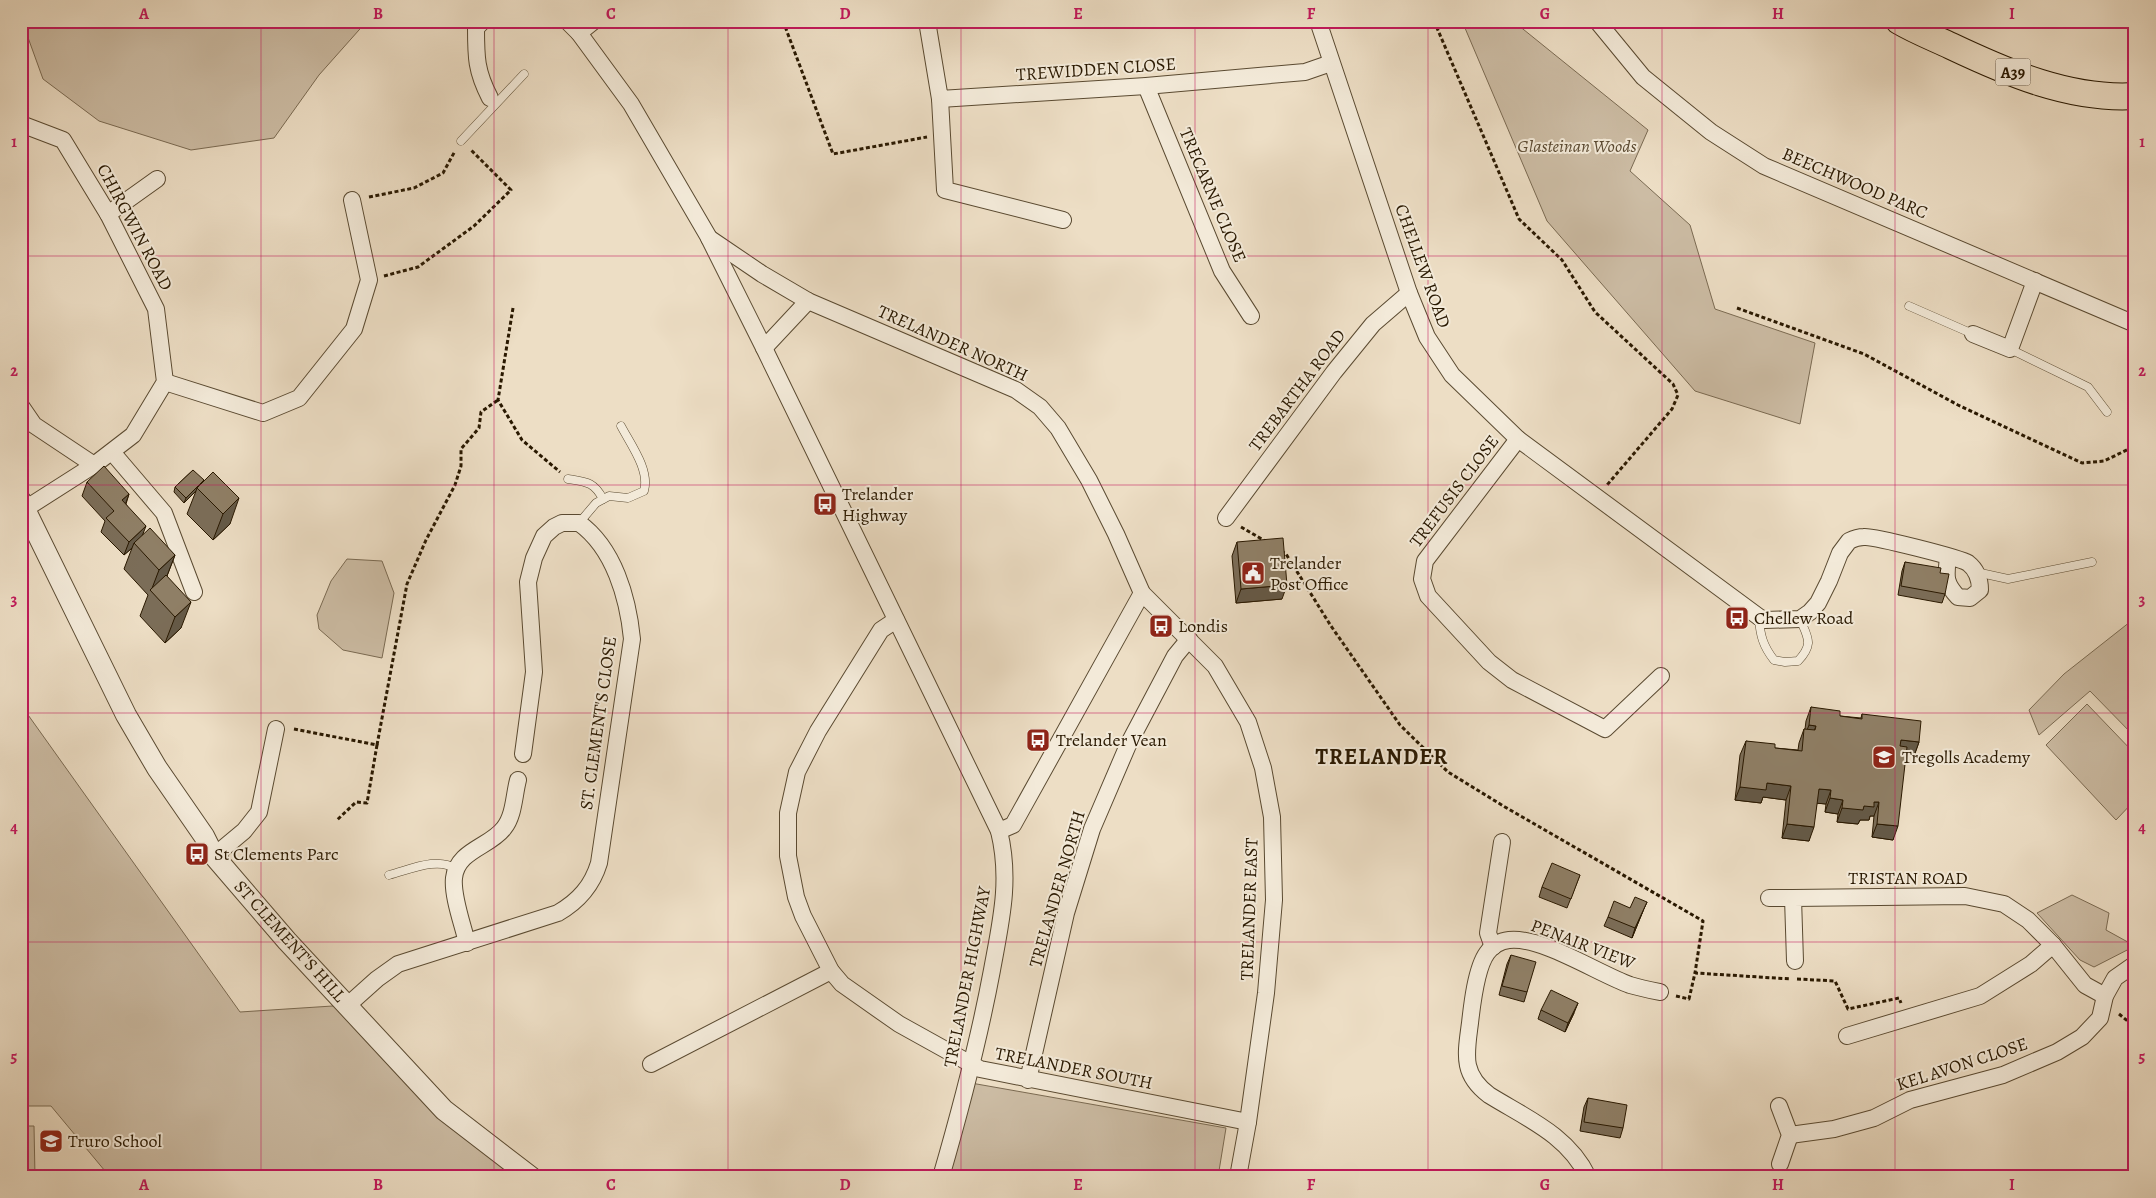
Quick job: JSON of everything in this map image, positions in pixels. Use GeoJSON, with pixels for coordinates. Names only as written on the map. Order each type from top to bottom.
{"type":"FeatureCollection","features":[{"type":"Feature","properties":{"kind":"highway","name":"A39"},"geometry":{"type":"LineString","coordinates":[[1899,21],[1970,55],[2038,82],[2087,94],[2118,97],[2135,96]]}},
{"type":"Feature","properties":{"kind":"street"},"geometry":{"type":"LineString","coordinates":[[483,21],[476,28],[476,61],[480,80],[492,101]]}},
{"type":"Feature","properties":{"kind":"street","name":"TRELANDER HIGHWAY"},"geometry":{"type":"LineString","coordinates":[[567,21],[580,33],[631,104],[708,236],[998,830],[1005,866],[1004,906],[973,1064],[941,1177]]}},
{"type":"Feature","properties":{"kind":"street"},"geometry":{"type":"LineString","coordinates":[[580,33],[594,21]]}},
{"type":"Feature","properties":{"kind":"street"},"geometry":{"type":"LineString","coordinates":[[928,21],[940,99],[945,190],[1063,220]]}},
{"type":"Feature","properties":{"kind":"street","name":"CHELLEW ROAD"},"geometry":{"type":"LineString","coordinates":[[1318,21],[1409,293],[1427,337],[1452,374],[1518,439],[1759,617]]}},
{"type":"Feature","properties":{"kind":"street","name":"BEECHWOOD PARC"},"geometry":{"type":"LineString","coordinates":[[1597,21],[1643,77],[1711,132],[1764,166],[2135,324]]}},
{"type":"Feature","properties":{"kind":"street","name":"TREWIDDEN CLOSE"},"geometry":{"type":"LineString","coordinates":[[940,99],[1146,86],[1305,72],[1331,63]]}},
{"type":"Feature","properties":{"kind":"street","name":"TRECARNE CLOSE"},"geometry":{"type":"LineString","coordinates":[[1146,86],[1222,270],[1251,316]]}},
{"type":"Feature","properties":{"kind":"street","name":"CHIRGWIN ROAD"},"geometry":{"type":"LineString","coordinates":[[21,124],[63,140],[108,214],[156,309],[165,382]]}},
{"type":"Feature","properties":{"kind":"street"},"geometry":{"type":"LineString","coordinates":[[108,214],[157,180]]}},
{"type":"Feature","properties":{"kind":"street"},"geometry":{"type":"LineString","coordinates":[[23,505],[94,465],[133,435],[165,382],[263,413],[300,398],[354,329],[369,280],[352,200]]}},
{"type":"Feature","properties":{"kind":"street","name":"TRELANDER NORTH"},"geometry":{"type":"LineString","coordinates":[[708,236],[762,274],[808,302],[1016,390],[1040,407],[1058,428],[1089,480],[1142,592]]}},
{"type":"Feature","properties":{"kind":"street"},"geometry":{"type":"LineString","coordinates":[[1973,334],[2010,349],[2035,281]]}},
{"type":"Feature","properties":{"kind":"street","name":"TREBARTHA ROAD"},"geometry":{"type":"LineString","coordinates":[[1226,518],[1334,372],[1374,324],[1409,293]]}},
{"type":"Feature","properties":{"kind":"street"},"geometry":{"type":"LineString","coordinates":[[764,348],[808,302]]}},
{"type":"Feature","properties":{"kind":"street"},"geometry":{"type":"LineString","coordinates":[[21,406],[34,425],[94,465]]}},
{"type":"Feature","properties":{"kind":"street","name":"TREFUSIS CLOSE"},"geometry":{"type":"LineString","coordinates":[[1518,439],[1425,561],[1422,578],[1428,596],[1489,662],[1512,680],[1605,728],[1661,676]]}},
{"type":"Feature","properties":{"kind":"street"},"geometry":{"type":"LineString","coordinates":[[112,452],[164,513],[194,592]]}},
{"type":"Feature","properties":{"kind":"street","name":"ST CLEMENT'S HILL"},"geometry":{"type":"LineString","coordinates":[[23,505],[126,715],[157,768],[204,836],[214,856],[287,941],[444,1110],[531,1177]]}},
{"type":"Feature","properties":{"kind":"street"},"geometry":{"type":"LineString","coordinates":[[522,754],[534,672],[528,582],[534,558],[544,536],[554,527],[562,523],[580,523]]}},
{"type":"Feature","properties":{"kind":"street","name":"ST. CLEMENT'S CLOSE"},"geometry":{"type":"LineString","coordinates":[[348,1005],[377,979],[398,964],[545,918],[564,910],[580,897],[588,887],[600,863],[632,639],[626,604],[614,569],[595,536],[580,523]]}},
{"type":"Feature","properties":{"kind":"street"},"geometry":{"type":"LineString","coordinates":[[1759,617],[1765,620],[1800,619],[1810,612],[1818,603],[1840,553],[1848,540],[1865,537],[1948,557],[1967,563],[1976,572],[1980,582],[1980,590],[1970,598],[1958,597],[1949,588],[1945,578],[1948,557]]}},
{"type":"Feature","properties":{"kind":"street"},"geometry":{"type":"LineString","coordinates":[[998,830],[1013,825],[1142,592]]}},
{"type":"Feature","properties":{"kind":"street","name":"TRELANDER EAST"},"geometry":{"type":"LineString","coordinates":[[1142,592],[1215,666],[1248,722],[1263,768],[1272,817],[1274,900],[1266,993],[1248,1122],[1238,1177]]}},
{"type":"Feature","properties":{"kind":"street","name":"TRELANDER SOUTH"},"geometry":{"type":"LineString","coordinates":[[896,620],[881,630],[818,731],[797,772],[791,793],[787,835],[791,876],[803,916],[831,971],[842,984],[899,1024],[980,1069],[1248,1122]]}},
{"type":"Feature","properties":{"kind":"street","name":"TRELANDER NORTH"},"geometry":{"type":"LineString","coordinates":[[1028,1080],[1066,914],[1092,829],[1128,745],[1175,656],[1189,639]]}},
{"type":"Feature","properties":{"kind":"street"},"geometry":{"type":"LineString","coordinates":[[214,856],[244,831],[259,812],[276,729]]}},
{"type":"Feature","properties":{"kind":"street"},"geometry":{"type":"LineString","coordinates":[[467,942],[454,885],[456,869],[466,856],[496,837],[506,826],[509,821],[518,780]]}},
{"type":"Feature","properties":{"kind":"street"},"geometry":{"type":"LineString","coordinates":[[1502,842],[1488,933],[1493,946],[1487,952],[1481,965],[1471,1014],[1466,1058],[1470,1075],[1481,1089],[1549,1130],[1563,1142],[1575,1156],[1588,1177]]}},
{"type":"Feature","properties":{"kind":"street","name":"TRISTAN ROAD"},"geometry":{"type":"LineString","coordinates":[[1769,898],[1965,896],[2004,904],[2028,920],[2053,946],[2085,985],[2105,996]]}},
{"type":"Feature","properties":{"kind":"street"},"geometry":{"type":"LineString","coordinates":[[1793,898],[1795,961]]}},
{"type":"Feature","properties":{"kind":"street","name":"PENAIR VIEW"},"geometry":{"type":"LineString","coordinates":[[1493,946],[1510,940],[1543,946],[1630,985],[1660,992]]}},
{"type":"Feature","properties":{"kind":"street"},"geometry":{"type":"LineString","coordinates":[[1847,1036],[1980,996],[2031,964],[2053,946]]}},
{"type":"Feature","properties":{"kind":"street","name":"KEL AVON CLOSE"},"geometry":{"type":"LineString","coordinates":[[1790,1135],[1834,1129],[1874,1118],[1910,1100],[2003,1075],[2057,1052],[2082,1037],[2100,1018],[2105,996],[2116,978],[2135,964]]}},
{"type":"Feature","properties":{"kind":"street"},"geometry":{"type":"LineString","coordinates":[[651,1064],[831,971]]}},
{"type":"Feature","properties":{"kind":"street"},"geometry":{"type":"LineString","coordinates":[[1779,1106],[1790,1135],[1780,1164]]}},
{"type":"Feature","properties":{"kind":"lane"},"geometry":{"type":"LineString","coordinates":[[461,141],[492,101],[524,74]]}},
{"type":"Feature","properties":{"kind":"lane"},"geometry":{"type":"LineString","coordinates":[[1909,306],[1973,334]]}},
{"type":"Feature","properties":{"kind":"lane"},"geometry":{"type":"LineString","coordinates":[[2010,349],[2088,387],[2107,412]]}},
{"type":"Feature","properties":{"kind":"lane"},"geometry":{"type":"LineString","coordinates":[[580,523],[596,503],[609,496],[628,498],[644,491],[647,482],[639,459],[621,426]]}},
{"type":"Feature","properties":{"kind":"lane"},"geometry":{"type":"LineString","coordinates":[[568,478],[587,482],[597,488],[603,499]]}},
{"type":"Feature","properties":{"kind":"lane"},"geometry":{"type":"LineString","coordinates":[[1976,572],[2008,579],[2092,562]]}},
{"type":"Feature","properties":{"kind":"lane"},"geometry":{"type":"LineString","coordinates":[[1759,617],[1760,634],[1764,648],[1774,660],[1786,662],[1798,661],[1807,652],[1808,640],[1800,619]]}},
{"type":"Feature","properties":{"kind":"lane"},"geometry":{"type":"LineString","coordinates":[[390,875],[437,864],[449,864],[456,869]]}},
{"type":"Feature","properties":{"kind":"path"},"geometry":{"type":"LineString","coordinates":[[783,21],[833,154],[942,134]]}},
{"type":"Feature","properties":{"kind":"path"},"geometry":{"type":"LineString","coordinates":[[1434,21],[1519,219],[1562,260],[1594,312],[1673,384],[1678,395],[1672,409],[1596,496]]}},
{"type":"Feature","properties":{"kind":"path"},"geometry":{"type":"LineString","coordinates":[[352,200],[414,188],[443,173],[461,141],[511,190],[474,226],[418,267],[369,280]]}},
{"type":"Feature","properties":{"kind":"path"},"geometry":{"type":"LineString","coordinates":[[513,308],[498,400],[522,440],[568,478]]}},
{"type":"Feature","properties":{"kind":"path"},"geometry":{"type":"LineString","coordinates":[[1737,308],[1864,354],[1958,405],[2082,463],[2104,461],[2135,446]]}},
{"type":"Feature","properties":{"kind":"path"},"geometry":{"type":"LineString","coordinates":[[336,820],[356,802],[367,803],[376,745],[407,584],[426,540],[455,485],[461,466],[461,449],[479,428],[481,412],[498,400]]}},
{"type":"Feature","properties":{"kind":"path"},"geometry":{"type":"LineString","coordinates":[[1226,518],[1271,545]]}},
{"type":"Feature","properties":{"kind":"path"},"geometry":{"type":"LineString","coordinates":[[1279,549],[1286,554],[1331,626],[1400,725],[1448,772],[1703,921],[1689,999],[1660,992]]}},
{"type":"Feature","properties":{"kind":"path"},"geometry":{"type":"LineString","coordinates":[[276,729],[287,728],[376,745]]}},
{"type":"Feature","properties":{"kind":"path"},"geometry":{"type":"LineString","coordinates":[[1695,973],[1835,981],[1848,1009],[1900,998],[1906,1018]]}},
{"type":"Feature","properties":{"kind":"green space"},"geometry":{"type":"Polygon","coordinates":[[[22,21],[367,21],[319,75],[274,138],[191,150],[99,121],[43,79],[22,21]]]}},
{"type":"Feature","properties":{"kind":"green space","name":"Glasteinan Woods"},"geometry":{"type":"Polygon","coordinates":[[[1462,21],[1513,21],[1648,130],[1630,171],[1690,225],[1715,309],[1815,343],[1800,424],[1695,391],[1547,221],[1462,21]]]}},
{"type":"Feature","properties":{"kind":"green space"},"geometry":{"type":"Polygon","coordinates":[[[347,559],[382,561],[394,593],[382,658],[343,650],[319,629],[317,615],[331,581],[347,559]]]}},
{"type":"Feature","properties":{"kind":"green space"},"geometry":{"type":"Polygon","coordinates":[[[2135,618],[2135,737],[2090,691],[2039,735],[2029,710],[2064,674],[2135,618]]]}},
{"type":"Feature","properties":{"kind":"green space"},"geometry":{"type":"Polygon","coordinates":[[[2087,704],[2135,754],[2135,800],[2116,820],[2046,745],[2087,704]]]}},
{"type":"Feature","properties":{"kind":"green space"},"geometry":{"type":"Polygon","coordinates":[[[21,705],[240,1012],[348,1005],[444,1110],[531,1177],[110,1177],[51,1106],[21,1106],[21,705]]]}},
{"type":"Feature","properties":{"kind":"green space"},"geometry":{"type":"Polygon","coordinates":[[[2072,895],[2109,913],[2106,930],[2135,946],[2094,967],[2080,960],[2037,913],[2072,895]]]}},
{"type":"Feature","properties":{"kind":"green space"},"geometry":{"type":"Polygon","coordinates":[[[971,1083],[1226,1128],[1218,1177],[946,1177],[971,1083]]]}},
{"type":"Feature","properties":{"kind":"green space"},"geometry":{"type":"Polygon","coordinates":[[[21,1126],[34,1126],[35,1177],[21,1177],[21,1126]]]}},
{"type":"Feature","properties":{"kind":"building"},"geometry":{"type":"Polygon","coordinates":[[[104,466],[129,494],[122,500],[146,526],[129,542],[106,518],[114,511],[87,482],[104,466]]]}},
{"type":"Feature","properties":{"kind":"building"},"geometry":{"type":"Polygon","coordinates":[[[193,470],[204,480],[186,498],[175,487],[193,470]]]}},
{"type":"Feature","properties":{"kind":"building"},"geometry":{"type":"Polygon","coordinates":[[[213,472],[239,498],[223,514],[197,488],[213,472]]]}},
{"type":"Feature","properties":{"kind":"building"},"geometry":{"type":"Polygon","coordinates":[[[150,528],[175,555],[159,570],[134,543],[150,528]]]}},
{"type":"Feature","properties":{"kind":"building"},"geometry":{"type":"Polygon","coordinates":[[[1283,538],[1287,585],[1241,589],[1237,542],[1283,538]]]}},
{"type":"Feature","properties":{"kind":"building"},"geometry":{"type":"Polygon","coordinates":[[[1905,562],[1941,568],[1940,573],[1949,574],[1945,594],[1901,586],[1905,562]]]}},
{"type":"Feature","properties":{"kind":"building"},"geometry":{"type":"Polygon","coordinates":[[[166,575],[191,602],[175,617],[150,590],[166,575]]]}},
{"type":"Feature","properties":{"kind":"building"},"geometry":{"type":"Polygon","coordinates":[[[1811,707],[1840,711],[1840,716],[1862,719],[1862,714],[1921,721],[1919,742],[1901,740],[1900,746],[1907,747],[1898,826],[1877,824],[1879,802],[1874,802],[1874,807],[1864,806],[1863,810],[1842,808],[1843,800],[1830,798],[1831,790],[1819,789],[1814,827],[1787,824],[1791,786],[1767,783],[1766,790],[1740,787],[1746,741],[1775,744],[1775,748],[1802,751],[1804,729],[1815,730],[1816,726],[1809,725],[1811,707]]]}},
{"type":"Feature","properties":{"kind":"building"},"geometry":{"type":"Polygon","coordinates":[[[1552,863],[1580,875],[1571,899],[1542,887],[1552,863]]]}},
{"type":"Feature","properties":{"kind":"building"},"geometry":{"type":"Polygon","coordinates":[[[1635,897],[1647,902],[1635,928],[1608,917],[1614,901],[1630,908],[1635,897]]]}},
{"type":"Feature","properties":{"kind":"building"},"geometry":{"type":"Polygon","coordinates":[[[1511,955],[1536,962],[1527,992],[1502,986],[1511,955]]]}},
{"type":"Feature","properties":{"kind":"building"},"geometry":{"type":"Polygon","coordinates":[[[1551,990],[1578,1003],[1568,1023],[1541,1010],[1551,990]]]}},
{"type":"Feature","properties":{"kind":"building"},"geometry":{"type":"Polygon","coordinates":[[[1588,1098],[1627,1105],[1623,1128],[1584,1122],[1588,1098]]]}},
{"type":"Feature","properties":{"kind":"place","name":"Trelander Highway"},"geometry":{"type":"Point","coordinates":[825,504]}},
{"type":"Feature","properties":{"kind":"place","name":"Trelander Post Office"},"geometry":{"type":"Point","coordinates":[1253,573]}},
{"type":"Feature","properties":{"kind":"place","name":"Chellew Road"},"geometry":{"type":"Point","coordinates":[1737,618]}},
{"type":"Feature","properties":{"kind":"place","name":"Londis"},"geometry":{"type":"Point","coordinates":[1161,626]}},
{"type":"Feature","properties":{"kind":"place","name":"Trelander Vean"},"geometry":{"type":"Point","coordinates":[1038,740]}},
{"type":"Feature","properties":{"kind":"place","name":"Tregolls Academy"},"geometry":{"type":"Point","coordinates":[1884,757]}},
{"type":"Feature","properties":{"kind":"place","name":"St Clements Parc"},"geometry":{"type":"Point","coordinates":[197,854]}},
{"type":"Feature","properties":{"kind":"place","name":"Truro School"},"geometry":{"type":"Point","coordinates":[51,1141]}},
{"type":"Feature","properties":{"kind":"district","name":"TRELANDER"},"geometry":{"type":"Point","coordinates":[1382,756]}}]}
